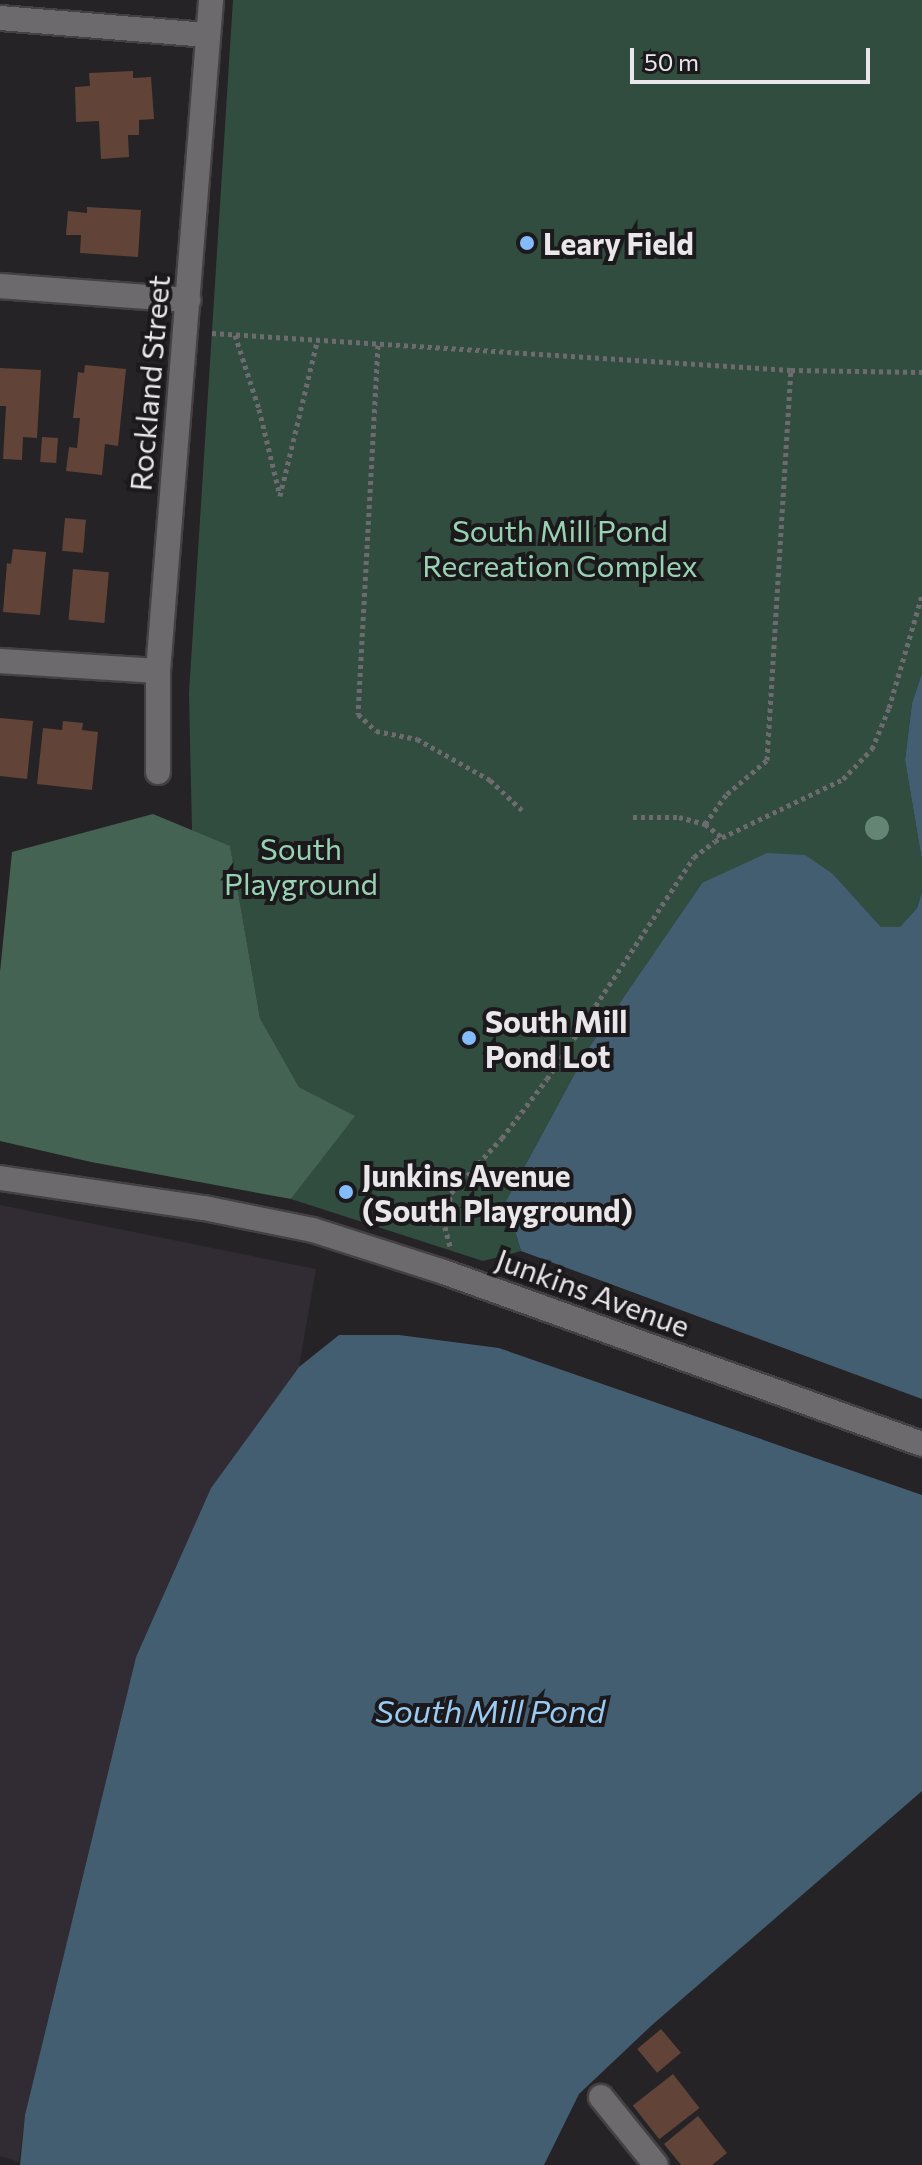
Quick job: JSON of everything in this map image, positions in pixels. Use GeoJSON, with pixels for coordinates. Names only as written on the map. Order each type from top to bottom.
{"type":"FeatureCollection","features":[{"type":"Feature","properties":{"kind":"street","name":"Rockland Street"},"geometry":{"type":"LineString","coordinates":[[158,772],[158,671],[211,0]]}},
{"type":"Feature","properties":{"kind":"street"},"geometry":{"type":"LineString","coordinates":[[0,18],[208,35]]}},
{"type":"Feature","properties":{"kind":"street"},"geometry":{"type":"LineString","coordinates":[[0,286],[188,300]]}},
{"type":"Feature","properties":{"kind":"street"},"geometry":{"type":"LineString","coordinates":[[0,661],[158,671]]}},
{"type":"Feature","properties":{"kind":"street","name":"Junkins Avenue"},"geometry":{"type":"LineString","coordinates":[[0,1178],[204,1208],[313,1230],[441,1271],[922,1444]]}},
{"type":"Feature","properties":{"kind":"street"},"geometry":{"type":"LineString","coordinates":[[601,2097],[656,2165]]}},
{"type":"Feature","properties":{"kind":"path"},"geometry":{"type":"LineString","coordinates":[[211,333],[791,370],[922,372]]}},
{"type":"Feature","properties":{"kind":"path"},"geometry":{"type":"LineString","coordinates":[[235,335],[280,496],[317,342]]}},
{"type":"Feature","properties":{"kind":"path"},"geometry":{"type":"LineString","coordinates":[[378,345],[358,714],[376,731],[417,739],[490,780],[524,812]]}},
{"type":"Feature","properties":{"kind":"path"},"geometry":{"type":"LineString","coordinates":[[705,824],[727,794],[767,760],[791,370]]}},
{"type":"Feature","properties":{"kind":"path"},"geometry":{"type":"LineString","coordinates":[[450,1247],[444,1224],[451,1193],[502,1138],[547,1079],[694,857],[723,838],[843,779],[872,749],[889,708],[922,595]]}},
{"type":"Feature","properties":{"kind":"path"},"geometry":{"type":"LineString","coordinates":[[633,817],[679,817],[705,824],[723,838]]}},
{"type":"Feature","properties":{"kind":"shaded area"},"geometry":{"type":"Polygon","coordinates":[[[0,1205],[316,1269],[299,1367],[211,1488],[136,1657],[25,2115],[19,2162],[0,2156],[0,1205]]]}},
{"type":"Feature","properties":{"kind":"green space","name":"South Mill Pond Recreation Complex"},"geometry":{"type":"Polygon","coordinates":[[[233,0],[922,0],[922,673],[912,703],[905,760],[922,861],[922,891],[917,908],[900,927],[881,927],[833,874],[702,883],[588,1049],[506,1201],[521,1251],[483,1261],[291,1199],[354,1116],[299,1087],[260,1018],[230,847],[192,831],[189,693],[233,0]]]}},
{"type":"Feature","properties":{"kind":"green space"},"geometry":{"type":"Polygon","coordinates":[[[153,814],[230,846],[260,1018],[299,1087],[355,1116],[291,1199],[91,1162],[0,1141],[0,972],[12,852],[153,814]]]}},
{"type":"Feature","properties":{"kind":"water"},"geometry":{"type":"Polygon","coordinates":[[[922,673],[922,861],[905,760],[912,703],[922,673]]]}},
{"type":"Feature","properties":{"kind":"water"},"geometry":{"type":"Polygon","coordinates":[[[767,853],[805,855],[833,874],[881,927],[900,927],[917,908],[922,891],[922,1399],[521,1251],[506,1201],[588,1049],[702,883],[767,853]]]}},
{"type":"Feature","properties":{"kind":"water","name":"South Mill Pond"},"geometry":{"type":"Polygon","coordinates":[[[339,1335],[399,1335],[499,1348],[922,1495],[922,1791],[652,2025],[579,2094],[544,2165],[20,2165],[25,2115],[136,1657],[211,1488],[299,1367],[339,1335]]]}},
{"type":"Feature","properties":{"kind":"building"},"geometry":{"type":"Polygon","coordinates":[[[133,71],[133,78],[151,77],[154,119],[139,120],[139,135],[128,135],[129,157],[101,159],[99,121],[76,122],[75,87],[90,86],[89,73],[133,71]]]}},
{"type":"Feature","properties":{"kind":"building"},"geometry":{"type":"Polygon","coordinates":[[[87,207],[141,210],[138,257],[80,253],[81,235],[66,235],[68,211],[87,213],[87,207]]]}},
{"type":"Feature","properties":{"kind":"building"},"geometry":{"type":"Polygon","coordinates":[[[85,365],[126,369],[118,446],[105,444],[102,475],[66,471],[69,447],[77,448],[80,418],[73,418],[78,372],[84,373],[85,365]]]}},
{"type":"Feature","properties":{"kind":"building"},"geometry":{"type":"Polygon","coordinates":[[[0,368],[41,370],[37,438],[23,437],[22,460],[3,459],[6,406],[0,406],[0,368]]]}},
{"type":"Feature","properties":{"kind":"building"},"geometry":{"type":"Polygon","coordinates":[[[42,437],[58,438],[56,463],[40,462],[42,437]]]}},
{"type":"Feature","properties":{"kind":"building"},"geometry":{"type":"Polygon","coordinates":[[[65,518],[86,520],[83,553],[62,551],[65,518]]]}},
{"type":"Feature","properties":{"kind":"building"},"geometry":{"type":"Polygon","coordinates":[[[13,549],[46,552],[40,615],[3,612],[7,563],[11,564],[13,549]]]}},
{"type":"Feature","properties":{"kind":"building"},"geometry":{"type":"Polygon","coordinates":[[[73,569],[109,572],[104,623],[69,620],[73,569]]]}},
{"type":"Feature","properties":{"kind":"building"},"geometry":{"type":"Polygon","coordinates":[[[0,718],[33,721],[27,779],[0,776],[0,718]]]}},
{"type":"Feature","properties":{"kind":"building"},"geometry":{"type":"Polygon","coordinates":[[[63,721],[83,723],[82,730],[98,732],[92,790],[37,784],[43,728],[62,730],[63,721]]]}},
{"type":"Feature","properties":{"kind":"building"},"geometry":{"type":"Polygon","coordinates":[[[661,2029],[681,2053],[657,2073],[637,2049],[661,2029]]]}},
{"type":"Feature","properties":{"kind":"building"},"geometry":{"type":"Polygon","coordinates":[[[673,2074],[699,2108],[659,2139],[633,2105],[673,2074]]]}},
{"type":"Feature","properties":{"kind":"building"},"geometry":{"type":"Polygon","coordinates":[[[698,2116],[727,2153],[712,2165],[681,2165],[664,2144],[698,2116]]]}},
{"type":"Feature","properties":{"kind":"place","name":"Leary Field"},"geometry":{"type":"Point","coordinates":[527,243]}},
{"type":"Feature","properties":{"kind":"place","name":"South Mill Pond Lot"},"geometry":{"type":"Point","coordinates":[469,1038]}},
{"type":"Feature","properties":{"kind":"place","name":"Junkins Avenue (South Playground)"},"geometry":{"type":"Point","coordinates":[346,1192]}},
{"type":"Feature","properties":{"kind":"park label","name":"South Playground"},"geometry":{"type":"Point","coordinates":[301,865]}}]}
